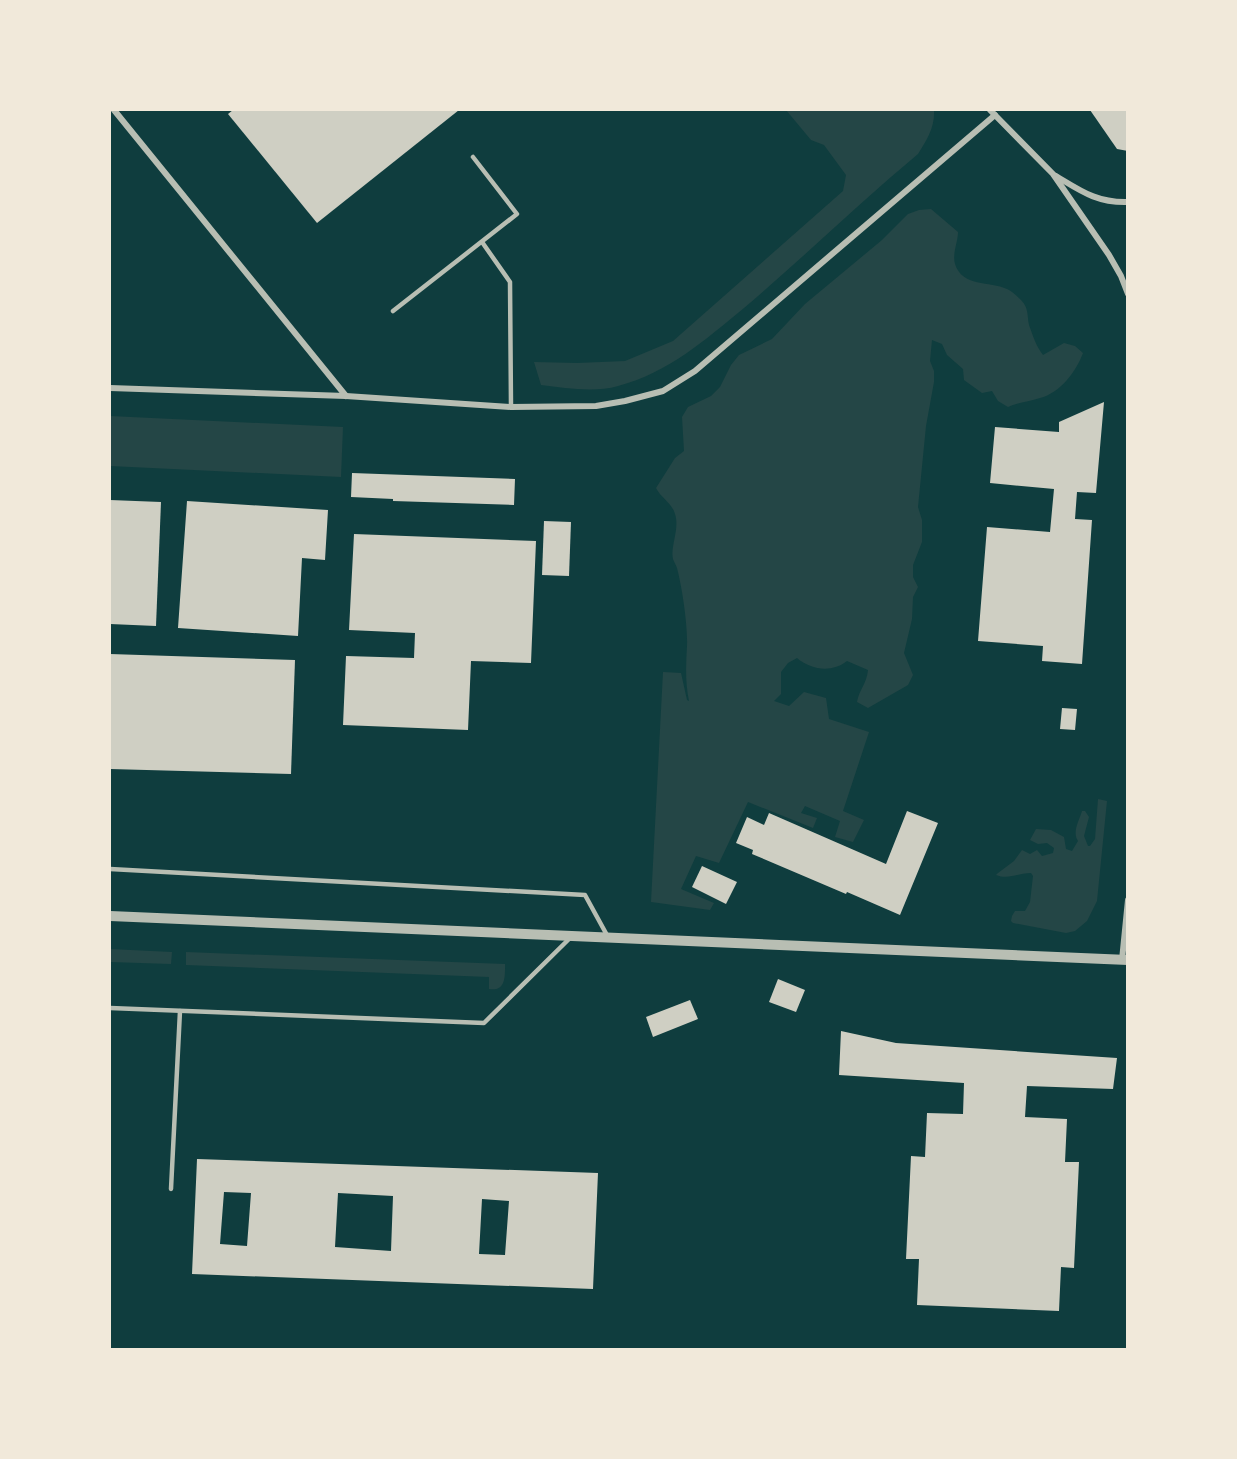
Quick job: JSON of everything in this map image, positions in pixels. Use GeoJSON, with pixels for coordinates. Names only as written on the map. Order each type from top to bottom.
{"type":"FeatureCollection","features":[{"type":"Feature","properties":{"kind":"street"},"geometry":{"type":"LineString","coordinates":[[114,110],[346,396]]}},
{"type":"Feature","properties":{"kind":"street"},"geometry":{"type":"LineString","coordinates":[[110,388],[346,396],[511,407],[596,406],[663,391],[695,372],[992,112],[1053,174],[1109,255],[1128,294]]}},
{"type":"Feature","properties":{"kind":"street"},"geometry":{"type":"LineString","coordinates":[[1053,174],[1090,197],[1128,202]]}},
{"type":"Feature","properties":{"kind":"street"},"geometry":{"type":"LineString","coordinates":[[110,916],[1125,960],[1128,900]]}},
{"type":"Feature","properties":{"kind":"lane"},"geometry":{"type":"LineString","coordinates":[[393,311],[517,214],[473,157]]}},
{"type":"Feature","properties":{"kind":"lane"},"geometry":{"type":"LineString","coordinates":[[482,242],[510,282],[511,407]]}},
{"type":"Feature","properties":{"kind":"lane"},"geometry":{"type":"LineString","coordinates":[[110,869],[585,895],[608,937]]}},
{"type":"Feature","properties":{"kind":"lane"},"geometry":{"type":"LineString","coordinates":[[110,1008],[484,1023],[572,936]]}},
{"type":"Feature","properties":{"kind":"lane"},"geometry":{"type":"LineString","coordinates":[[171,1189],[180,1011]]}},
{"type":"Feature","properties":{"kind":"shaded area"},"geometry":{"type":"Polygon","coordinates":[[[786,110],[934,110],[934,116],[930,133],[918,154],[744,308],[685,354],[653,373],[609,388],[580,389],[541,385],[534,362],[625,361],[673,341],[843,191],[846,175],[824,145],[811,140],[786,110]]]}},
{"type":"Feature","properties":{"kind":"shaded area"},"geometry":{"type":"Polygon","coordinates":[[[931,209],[958,232],[954,256],[959,271],[970,280],[1009,290],[1024,303],[1033,337],[1043,355],[1064,343],[1075,346],[1083,353],[1072,374],[1061,387],[1040,398],[1008,407],[998,401],[992,391],[982,393],[964,380],[963,369],[947,355],[942,344],[932,340],[930,361],[934,371],[934,382],[926,426],[918,507],[922,520],[922,542],[913,565],[913,577],[918,587],[913,597],[912,619],[904,653],[913,675],[908,685],[868,708],[857,702],[868,670],[847,661],[835,667],[815,667],[797,658],[788,663],[781,672],[781,694],[774,701],[789,706],[804,692],[826,698],[829,719],[869,732],[843,811],[864,820],[853,842],[835,837],[840,821],[805,806],[801,813],[817,818],[813,828],[748,802],[719,863],[696,856],[681,889],[714,903],[710,910],[651,902],[663,672],[681,673],[689,701],[686,680],[686,618],[679,576],[672,554],[676,520],[671,507],[656,488],[675,458],[684,451],[682,417],[688,407],[711,396],[720,387],[739,355],[772,339],[805,304],[882,240],[908,214],[931,209]]]}},
{"type":"Feature","properties":{"kind":"shaded area"},"geometry":{"type":"Polygon","coordinates":[[[110,416],[343,427],[341,477],[110,466],[110,416]]]}},
{"type":"Feature","properties":{"kind":"shaded area"},"geometry":{"type":"Polygon","coordinates":[[[1098,799],[1107,801],[1097,901],[1087,921],[1075,931],[1066,933],[1013,923],[1011,921],[1015,911],[1025,911],[1030,902],[1033,876],[1031,873],[1009,877],[996,875],[1014,861],[1022,850],[1030,854],[1037,850],[1042,856],[1053,853],[1054,848],[1047,843],[1038,844],[1030,840],[1036,829],[1051,830],[1064,837],[1066,849],[1072,851],[1078,841],[1076,830],[1082,811],[1085,811],[1089,817],[1084,836],[1090,846],[1095,839],[1098,799]]]}},
{"type":"Feature","properties":{"kind":"shaded area"},"geometry":{"type":"Polygon","coordinates":[[[110,949],[172,952],[171,964],[110,962],[110,949]]]}},
{"type":"Feature","properties":{"kind":"shaded area"},"geometry":{"type":"Polygon","coordinates":[[[186,952],[505,964],[505,973],[502,986],[489,989],[489,977],[186,965],[186,952]]]}},
{"type":"Feature","properties":{"kind":"building"},"geometry":{"type":"Polygon","coordinates":[[[233,110],[459,110],[317,223],[228,114],[233,110]]]}},
{"type":"Feature","properties":{"kind":"building"},"geometry":{"type":"Polygon","coordinates":[[[1090,110],[1128,110],[1128,151],[1117,149],[1090,110]]]}},
{"type":"Feature","properties":{"kind":"building"},"geometry":{"type":"Polygon","coordinates":[[[1104,402],[1096,493],[1077,492],[1075,519],[1092,520],[1082,664],[1042,661],[1043,646],[978,641],[987,527],[1050,532],[1054,489],[990,483],[995,427],[1059,432],[1059,422],[1104,402]]]}},
{"type":"Feature","properties":{"kind":"building"},"geometry":{"type":"Polygon","coordinates":[[[352,473],[515,479],[514,505],[393,501],[393,499],[351,497],[352,473]]]}},
{"type":"Feature","properties":{"kind":"building"},"geometry":{"type":"Polygon","coordinates":[[[110,500],[161,502],[156,626],[110,624],[110,500]]]}},
{"type":"Feature","properties":{"kind":"building"},"geometry":{"type":"Polygon","coordinates":[[[187,501],[328,510],[325,560],[302,558],[298,636],[178,628],[187,501]]]}},
{"type":"Feature","properties":{"kind":"building"},"geometry":{"type":"Polygon","coordinates":[[[544,521],[571,522],[569,576],[542,575],[544,521]]]}},
{"type":"Feature","properties":{"kind":"building"},"geometry":{"type":"Polygon","coordinates":[[[354,534],[536,541],[531,663],[471,661],[468,730],[343,725],[346,656],[414,658],[415,633],[349,630],[354,534]]]}},
{"type":"Feature","properties":{"kind":"building"},"geometry":{"type":"Polygon","coordinates":[[[110,654],[295,660],[291,774],[110,769],[110,654]]]}},
{"type":"Feature","properties":{"kind":"building"},"geometry":{"type":"Polygon","coordinates":[[[1062,708],[1077,709],[1075,730],[1060,729],[1062,708]]]}},
{"type":"Feature","properties":{"kind":"building"},"geometry":{"type":"Polygon","coordinates":[[[907,811],[938,823],[900,915],[752,854],[753,850],[736,843],[747,817],[764,825],[769,813],[886,864],[907,811]]]}},
{"type":"Feature","properties":{"kind":"building"},"geometry":{"type":"Polygon","coordinates":[[[702,866],[737,882],[726,904],[692,887],[702,866]]]}},
{"type":"Feature","properties":{"kind":"building"},"geometry":{"type":"Polygon","coordinates":[[[778,979],[805,990],[796,1012],[769,1002],[778,979]]]}},
{"type":"Feature","properties":{"kind":"building"},"geometry":{"type":"Polygon","coordinates":[[[690,1000],[698,1019],[653,1037],[646,1017],[690,1000]]]}},
{"type":"Feature","properties":{"kind":"building"},"geometry":{"type":"Polygon","coordinates":[[[841,1031],[896,1043],[1117,1058],[1113,1089],[1027,1086],[1025,1117],[1067,1119],[1065,1162],[1079,1162],[1074,1268],[1061,1267],[1059,1311],[917,1305],[919,1259],[906,1259],[911,1156],[925,1157],[927,1113],[963,1114],[964,1083],[839,1075],[841,1031]]]}},
{"type":"Feature","properties":{"kind":"building"},"geometry":{"type":"Polygon","coordinates":[[[197,1159],[598,1173],[593,1289],[192,1274],[197,1159]],[[224,1192],[220,1244],[247,1246],[251,1193],[224,1192]],[[338,1193],[335,1247],[391,1251],[393,1196],[338,1193]],[[482,1199],[479,1254],[505,1255],[509,1201],[482,1199]]]}}]}
